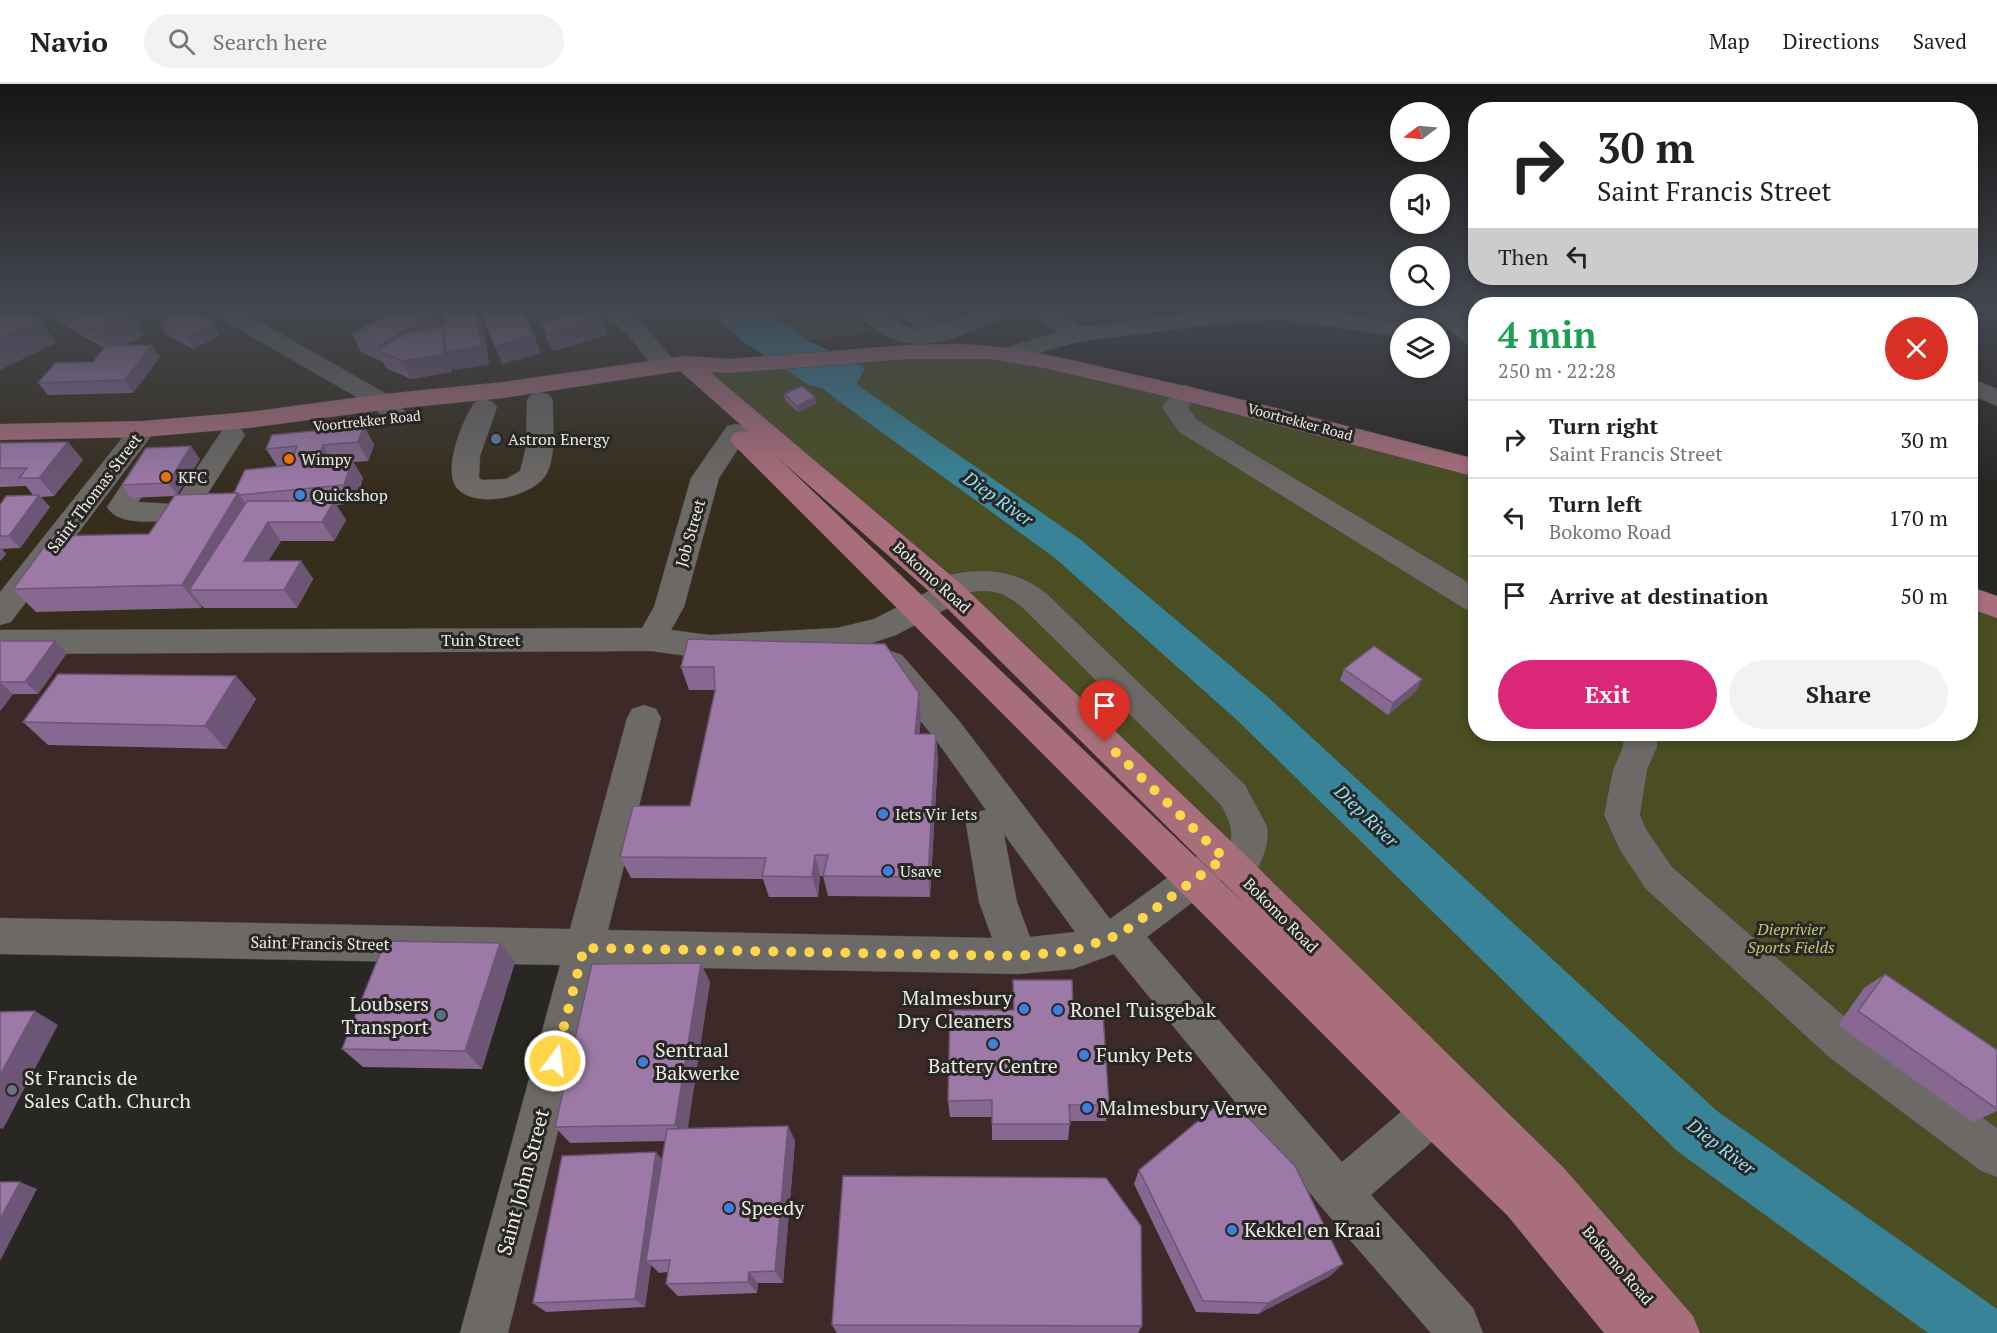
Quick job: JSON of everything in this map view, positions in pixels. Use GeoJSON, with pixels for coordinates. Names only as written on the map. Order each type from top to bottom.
{"type":"FeatureCollection","features":[{"type":"Feature","properties":{"kind":"main road","name":"Voortrekker Road"},"geometry":{"type":"LineString","coordinates":[[0,432],[138,437],[226,444],[390,410],[503,390],[709,368]]}},
{"type":"Feature","properties":{"kind":"main road","name":"Voortrekker Road"},"geometry":{"type":"LineString","coordinates":[[1069,368],[1185,393],[1468,466]]}},
{"type":"Feature","properties":{"kind":"main road","name":"Voortrekker Road"},"geometry":{"type":"LineString","coordinates":[[0,447],[74,448],[248,420],[390,410],[484,407],[540,400],[683,371]]}},
{"type":"Feature","properties":{"kind":"main road","name":"Bokomo Road"},"geometry":{"type":"LineString","coordinates":[[683,371],[736,432],[918,610],[1219,870]]}},
{"type":"Feature","properties":{"kind":"main road","name":"Bokomo Road"},"geometry":{"type":"LineString","coordinates":[[683,371],[948,590],[1444,1102],[1607,1298],[1633,1333]]}},
{"type":"Feature","properties":{"kind":"main road"},"geometry":{"type":"LineString","coordinates":[[1978,600],[1997,607]]}},
{"type":"Feature","properties":{"kind":"main road","name":"Bokomo Road"},"geometry":{"type":"LineString","coordinates":[[1444,1102],[1548,1183],[1676,1333]]}},
{"type":"Feature","properties":{"kind":"street"},"geometry":{"type":"LineString","coordinates":[[320,368],[390,410]]}},
{"type":"Feature","properties":{"kind":"street"},"geometry":{"type":"LineString","coordinates":[[680,368],[683,371]]}},
{"type":"Feature","properties":{"kind":"street"},"geometry":{"type":"LineString","coordinates":[[1185,393],[1176,407],[1188,426],[1468,596]]}},
{"type":"Feature","properties":{"kind":"street"},"geometry":{"type":"LineString","coordinates":[[484,407],[464,469],[467,482],[475,488],[500,489],[520,484],[532,476],[536,464],[540,400]]}},
{"type":"Feature","properties":{"kind":"street","name":"Job Street"},"geometry":{"type":"LineString","coordinates":[[651,639],[669,607],[705,478],[736,432]]}},
{"type":"Feature","properties":{"kind":"street","name":"Saint Thomas Street"},"geometry":{"type":"LineString","coordinates":[[0,614],[138,437]]}},
{"type":"Feature","properties":{"kind":"street"},"geometry":{"type":"LineString","coordinates":[[182,514],[130,511],[122,507],[149,465],[158,458],[183,455],[226,444]]}},
{"type":"Feature","properties":{"kind":"street"},"geometry":{"type":"LineString","coordinates":[[151,545],[174,526],[226,444]]}},
{"type":"Feature","properties":{"kind":"street"},"geometry":{"type":"LineString","coordinates":[[48,553],[79,551]]}},
{"type":"Feature","properties":{"kind":"street","name":"Tuin Street"},"geometry":{"type":"LineString","coordinates":[[0,642],[651,639],[709,647],[837,640],[866,634],[918,610],[948,590],[985,580],[1003,581],[1020,587],[1233,795],[1250,825],[1251,836],[1219,870]]}},
{"type":"Feature","properties":{"kind":"street"},"geometry":{"type":"LineString","coordinates":[[669,607],[685,633],[695,641],[709,647]]}},
{"type":"Feature","properties":{"kind":"street"},"geometry":{"type":"LineString","coordinates":[[866,634],[948,731],[1112,937],[1456,1325],[1459,1333]]}},
{"type":"Feature","properties":{"kind":"street","name":"Saint John Street"},"geometry":{"type":"LineString","coordinates":[[484,1333],[644,718]]}},
{"type":"Feature","properties":{"kind":"street"},"geometry":{"type":"LineString","coordinates":[[1640,741],[1630,770],[1622,815],[1633,839],[1659,878],[1845,1044],[1997,1155]]}},
{"type":"Feature","properties":{"kind":"street"},"geometry":{"type":"LineString","coordinates":[[984,824],[999,902],[1018,956]]}},
{"type":"Feature","properties":{"kind":"street","name":"Saint Francis Street"},"geometry":{"type":"LineString","coordinates":[[0,936],[1018,956],[1073,951],[1112,937],[1219,870]]}},
{"type":"Feature","properties":{"kind":"street"},"geometry":{"type":"LineString","coordinates":[[1339,1193],[1444,1102]]}},
{"type":"Feature","properties":{"kind":"shaded area"},"geometry":{"type":"Polygon","coordinates":[[[0,368],[1015,368],[951,593],[866,634],[0,642],[0,368]]]}},
{"type":"Feature","properties":{"kind":"shaded area"},"geometry":{"type":"Polygon","coordinates":[[[951,593],[1676,1333],[484,1333],[584,948],[0,936],[0,642],[837,640],[951,593]]]}},
{"type":"Feature","properties":{"kind":"green space","name":"Dieprivier Sports Fields"},"geometry":{"type":"Polygon","coordinates":[[[724,368],[1058,368],[1468,466],[1468,741],[1978,741],[1978,600],[1997,607],[1997,1333],[1676,1333],[1414,1048],[703,376],[724,368]]]}},
{"type":"Feature","properties":{"kind":"water"},"geometry":{"type":"Polygon","coordinates":[[[784,368],[865,368],[851,395],[809,385],[784,368]]]}},
{"type":"Feature","properties":{"kind":"building"},"geometry":{"type":"Polygon","coordinates":[[[51,368],[134,368],[125,380],[38,383],[51,368]]]}},
{"type":"Feature","properties":{"kind":"building"},"geometry":{"type":"Polygon","coordinates":[[[802,386],[815,397],[797,406],[784,394],[802,386]]]}},
{"type":"Feature","properties":{"kind":"building"},"geometry":{"type":"Polygon","coordinates":[[[364,426],[358,442],[323,445],[317,463],[352,460],[344,485],[239,495],[234,493],[245,470],[290,465],[297,446],[266,449],[272,435],[364,426]]]}},
{"type":"Feature","properties":{"kind":"building"},"geometry":{"type":"Polygon","coordinates":[[[68,442],[39,478],[19,478],[27,468],[0,468],[0,443],[68,442]]]}},
{"type":"Feature","properties":{"kind":"building"},"geometry":{"type":"Polygon","coordinates":[[[191,446],[168,483],[122,485],[146,448],[191,446]]]}},
{"type":"Feature","properties":{"kind":"building"},"geometry":{"type":"Polygon","coordinates":[[[238,493],[182,585],[13,589],[52,536],[149,534],[175,495],[238,493]]]}},
{"type":"Feature","properties":{"kind":"building"},"geometry":{"type":"Polygon","coordinates":[[[39,495],[9,536],[0,536],[0,505],[6,496],[39,495]]]}},
{"type":"Feature","properties":{"kind":"building"},"geometry":{"type":"Polygon","coordinates":[[[247,501],[334,501],[322,522],[268,522],[244,561],[301,561],[284,590],[189,590],[247,501]]]}},
{"type":"Feature","properties":{"kind":"building"},"geometry":{"type":"Polygon","coordinates":[[[688,639],[885,644],[919,693],[915,734],[936,734],[928,877],[823,876],[828,855],[815,855],[812,877],[762,876],[766,858],[620,857],[633,806],[690,806],[715,691],[714,667],[681,667],[688,639]]]}},
{"type":"Feature","properties":{"kind":"building"},"geometry":{"type":"Polygon","coordinates":[[[0,641],[55,641],[25,682],[0,682],[0,641]]]}},
{"type":"Feature","properties":{"kind":"building"},"geometry":{"type":"Polygon","coordinates":[[[1374,646],[1422,679],[1393,703],[1344,669],[1374,646]]]}},
{"type":"Feature","properties":{"kind":"building"},"geometry":{"type":"Polygon","coordinates":[[[58,674],[236,676],[205,726],[23,722],[58,674]]]}},
{"type":"Feature","properties":{"kind":"building","name":"Loubsers Transport"},"geometry":{"type":"Polygon","coordinates":[[[385,941],[500,943],[465,1051],[342,1049],[385,941]]]}},
{"type":"Feature","properties":{"kind":"building","name":"Sentraal Bakwerke"},"geometry":{"type":"Polygon","coordinates":[[[701,963],[675,1125],[555,1127],[592,964],[701,963]]]}},
{"type":"Feature","properties":{"kind":"building"},"geometry":{"type":"Polygon","coordinates":[[[1885,974],[1997,1050],[1997,1109],[1858,1011],[1885,974]]]}},
{"type":"Feature","properties":{"kind":"building"},"geometry":{"type":"Polygon","coordinates":[[[1013,980],[1072,980],[1073,1013],[1103,1014],[1109,1105],[1069,1105],[1070,1124],[992,1124],[992,1100],[948,1101],[950,1010],[1014,1010],[1013,980]]]}},
{"type":"Feature","properties":{"kind":"building"},"geometry":{"type":"Polygon","coordinates":[[[35,1011],[0,1075],[0,1012],[35,1011]]]}},
{"type":"Feature","properties":{"kind":"building","name":"Kekkel en Kraai"},"geometry":{"type":"Polygon","coordinates":[[[1235,1104],[1295,1166],[1343,1264],[1268,1303],[1203,1301],[1139,1170],[1214,1108],[1235,1104]]]}},
{"type":"Feature","properties":{"kind":"building","name":"Speedy"},"geometry":{"type":"Polygon","coordinates":[[[788,1126],[775,1271],[749,1272],[748,1282],[666,1284],[670,1260],[646,1261],[667,1129],[788,1126]]]}},
{"type":"Feature","properties":{"kind":"building"},"geometry":{"type":"Polygon","coordinates":[[[656,1152],[635,1299],[533,1303],[562,1156],[656,1152]]]}},
{"type":"Feature","properties":{"kind":"building"},"geometry":{"type":"Polygon","coordinates":[[[843,1176],[1106,1178],[1141,1226],[1142,1326],[832,1325],[843,1176]]]}},
{"type":"Feature","properties":{"kind":"building"},"geometry":{"type":"Polygon","coordinates":[[[0,1182],[20,1182],[0,1219],[0,1182]]]}},
{"type":"Feature","properties":{"kind":"waterway","name":"Diep River"},"geometry":{"type":"LineString","coordinates":[[816,368],[1068,549],[1254,710],[1697,1131],[1979,1333]]}},
{"type":"Feature","properties":{"kind":"place","name":"Astron Energy"},"geometry":{"type":"Point","coordinates":[496,439]}},
{"type":"Feature","properties":{"kind":"place","name":"Wimpy"},"geometry":{"type":"Point","coordinates":[289,459]}},
{"type":"Feature","properties":{"kind":"place","name":"KFC"},"geometry":{"type":"Point","coordinates":[166,477]}},
{"type":"Feature","properties":{"kind":"place","name":"Quickshop"},"geometry":{"type":"Point","coordinates":[300,495]}},
{"type":"Feature","properties":{"kind":"place","name":"Iets Vir Iets"},"geometry":{"type":"Point","coordinates":[883,814]}},
{"type":"Feature","properties":{"kind":"place","name":"Usave"},"geometry":{"type":"Point","coordinates":[888,871]}},
{"type":"Feature","properties":{"kind":"place","name":"Malmesbury Dry Cleaners"},"geometry":{"type":"Point","coordinates":[1024,1009]}},
{"type":"Feature","properties":{"kind":"place","name":"Ronel Tuisgebak"},"geometry":{"type":"Point","coordinates":[1058,1010]}},
{"type":"Feature","properties":{"kind":"place","name":"Loubsers Transport"},"geometry":{"type":"Point","coordinates":[441,1015]}},
{"type":"Feature","properties":{"kind":"place","name":"Battery Centre"},"geometry":{"type":"Point","coordinates":[993,1044]}},
{"type":"Feature","properties":{"kind":"place","name":"Funky Pets"},"geometry":{"type":"Point","coordinates":[1084,1055]}},
{"type":"Feature","properties":{"kind":"place","name":"Sentraal Bakwerke"},"geometry":{"type":"Point","coordinates":[643,1062]}},
{"type":"Feature","properties":{"kind":"place","name":"St Francis de Sales Cath. Church"},"geometry":{"type":"Point","coordinates":[12,1090]}},
{"type":"Feature","properties":{"kind":"place","name":"Malmesbury Verwe"},"geometry":{"type":"Point","coordinates":[1087,1108]}},
{"type":"Feature","properties":{"kind":"place","name":"Speedy"},"geometry":{"type":"Point","coordinates":[729,1208]}},
{"type":"Feature","properties":{"kind":"place","name":"Kekkel en Kraai"},"geometry":{"type":"Point","coordinates":[1232,1230]}},
{"type":"Feature","properties":{"kind":"route"},"geometry":{"type":"LineString","coordinates":[[555,1061],[584,948],[1018,956],[1073,951],[1121,934],[1224,858],[1105,742]]}}]}
